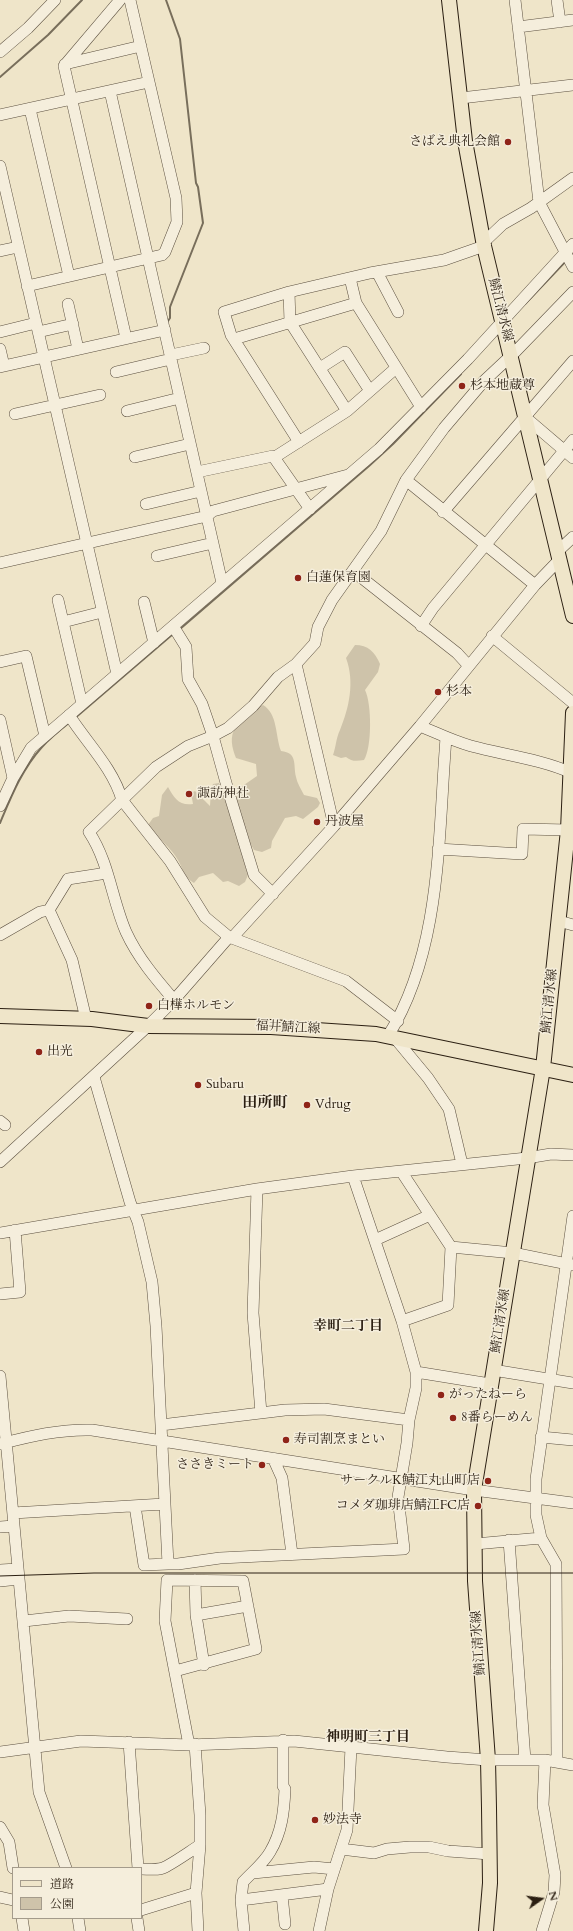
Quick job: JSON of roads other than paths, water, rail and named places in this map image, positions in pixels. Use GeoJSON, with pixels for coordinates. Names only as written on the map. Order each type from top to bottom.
{"type":"FeatureCollection","features":[{"type":"Feature","properties":{"kind":"main road","name":"鯖江清水線"},"geometry":{"type":"LineString","coordinates":[[449,0],[471,181],[484,245],[511,355],[524,417],[573,616]]}},
{"type":"Feature","properties":{"kind":"main road","name":"鯖江清水線"},"geometry":{"type":"LineString","coordinates":[[486,1931],[490,1854],[488,1760],[475,1581],[474,1490],[490,1384],[543,1068],[571,813],[573,713]]}},
{"type":"Feature","properties":{"kind":"main road","name":"福井鯖江線"},"geometry":{"type":"LineString","coordinates":[[0,1016],[86,1019],[148,1026],[311,1029],[391,1037],[573,1075]]}},
{"type":"Feature","properties":{"kind":"street"},"geometry":{"type":"LineString","coordinates":[[0,52],[28,28],[55,0]]}},
{"type":"Feature","properties":{"kind":"street"},"geometry":{"type":"LineString","coordinates":[[120,0],[64,66],[126,338]]}},
{"type":"Feature","properties":{"kind":"street"},"geometry":{"type":"LineString","coordinates":[[27,286],[148,258],[165,252],[178,222],[176,198],[130,0]]}},
{"type":"Feature","properties":{"kind":"street"},"geometry":{"type":"LineString","coordinates":[[515,0],[539,202],[568,260]]}},
{"type":"Feature","properties":{"kind":"street"},"geometry":{"type":"LineString","coordinates":[[557,0],[560,22]]}},
{"type":"Feature","properties":{"kind":"street"},"geometry":{"type":"LineString","coordinates":[[518,27],[573,20]]}},
{"type":"Feature","properties":{"kind":"street"},"geometry":{"type":"LineString","coordinates":[[65,64],[141,46]]}},
{"type":"Feature","properties":{"kind":"street"},"geometry":{"type":"LineString","coordinates":[[0,115],[149,82]]}},
{"type":"Feature","properties":{"kind":"street"},"geometry":{"type":"LineString","coordinates":[[461,98],[573,85]]}},
{"type":"Feature","properties":{"kind":"street"},"geometry":{"type":"LineString","coordinates":[[110,91],[222,583]]}},
{"type":"Feature","properties":{"kind":"street"},"geometry":{"type":"LineString","coordinates":[[30,109],[69,276]]}},
{"type":"Feature","properties":{"kind":"street"},"geometry":{"type":"LineString","coordinates":[[1,173],[117,674]]}},
{"type":"Feature","properties":{"kind":"street"},"geometry":{"type":"LineString","coordinates":[[298,442],[231,335],[224,312],[289,292],[377,272],[444,260],[484,245],[503,224],[539,202],[573,178]]}},
{"type":"Feature","properties":{"kind":"street"},"geometry":{"type":"LineString","coordinates":[[0,806],[12,778],[23,758],[31,748],[45,736],[71,719],[82,704],[154,643],[176,630],[222,583],[351,474],[422,407],[502,320],[568,260],[573,244]]}},
{"type":"Feature","properties":{"kind":"street"},"geometry":{"type":"LineString","coordinates":[[0,251],[18,247]]}},
{"type":"Feature","properties":{"kind":"street"},"geometry":{"type":"LineString","coordinates":[[377,272],[398,312]]}},
{"type":"Feature","properties":{"kind":"street"},"geometry":{"type":"LineString","coordinates":[[350,278],[356,303],[422,407]]}},
{"type":"Feature","properties":{"kind":"street"},"geometry":{"type":"LineString","coordinates":[[289,292],[290,322],[347,411]]}},
{"type":"Feature","properties":{"kind":"street"},"geometry":{"type":"LineString","coordinates":[[174,1000],[149,971],[126,932],[99,849],[89,832],[156,767],[188,746],[228,728],[253,706],[278,677],[296,664],[315,643],[318,627],[332,600],[381,531],[406,480],[452,417],[484,381],[573,292]]}},
{"type":"Feature","properties":{"kind":"street"},"geometry":{"type":"LineString","coordinates":[[234,339],[356,303]]}},
{"type":"Feature","properties":{"kind":"street"},"geometry":{"type":"LineString","coordinates":[[68,304],[78,349]]}},
{"type":"Feature","properties":{"kind":"street"},"geometry":{"type":"LineString","coordinates":[[0,332],[73,324]]}},
{"type":"Feature","properties":{"kind":"street"},"geometry":{"type":"LineString","coordinates":[[0,349],[2,367],[165,330]]}},
{"type":"Feature","properties":{"kind":"street"},"geometry":{"type":"LineString","coordinates":[[116,372],[204,348]]}},
{"type":"Feature","properties":{"kind":"street"},"geometry":{"type":"LineString","coordinates":[[320,368],[345,352],[370,391]]}},
{"type":"Feature","properties":{"kind":"street"},"geometry":{"type":"LineString","coordinates":[[443,512],[573,361]]}},
{"type":"Feature","properties":{"kind":"street"},"geometry":{"type":"LineString","coordinates":[[197,472],[273,456],[275,457],[347,411],[396,368]]}},
{"type":"Feature","properties":{"kind":"street"},"geometry":{"type":"LineString","coordinates":[[15,414],[100,395]]}},
{"type":"Feature","properties":{"kind":"street"},"geometry":{"type":"LineString","coordinates":[[127,411],[180,398]]}},
{"type":"Feature","properties":{"kind":"street"},"geometry":{"type":"LineString","coordinates":[[524,417],[569,454]]}},
{"type":"Feature","properties":{"kind":"street"},"geometry":{"type":"LineString","coordinates":[[421,626],[432,608],[540,480],[569,454],[573,440]]}},
{"type":"Feature","properties":{"kind":"street"},"geometry":{"type":"LineString","coordinates":[[135,458],[190,444]]}},
{"type":"Feature","properties":{"kind":"street"},"geometry":{"type":"LineString","coordinates":[[275,457],[310,509]]}},
{"type":"Feature","properties":{"kind":"street"},"geometry":{"type":"LineString","coordinates":[[0,563],[207,516],[212,511],[351,474]]}},
{"type":"Feature","properties":{"kind":"street"},"geometry":{"type":"LineString","coordinates":[[406,480],[443,512],[535,585]]}},
{"type":"Feature","properties":{"kind":"street"},"geometry":{"type":"LineString","coordinates":[[146,504],[201,491]]}},
{"type":"Feature","properties":{"kind":"street"},"geometry":{"type":"LineString","coordinates":[[0,1162],[148,1026],[273,894],[420,726],[573,537]]}},
{"type":"Feature","properties":{"kind":"street"},"geometry":{"type":"LineString","coordinates":[[157,556],[213,543]]}},
{"type":"Feature","properties":{"kind":"street"},"geometry":{"type":"LineString","coordinates":[[353,571],[456,653],[468,665]]}},
{"type":"Feature","properties":{"kind":"street"},"geometry":{"type":"LineString","coordinates":[[58,600],[82,704]]}},
{"type":"Feature","properties":{"kind":"street"},"geometry":{"type":"LineString","coordinates":[[144,602],[154,643]]}},
{"type":"Feature","properties":{"kind":"street"},"geometry":{"type":"LineString","coordinates":[[63,622],[102,612]]}},
{"type":"Feature","properties":{"kind":"street"},"geometry":{"type":"LineString","coordinates":[[176,630],[186,647],[188,679],[202,704],[213,736],[254,875],[273,894]]}},
{"type":"Feature","properties":{"kind":"street"},"geometry":{"type":"LineString","coordinates":[[492,636],[573,703]]}},
{"type":"Feature","properties":{"kind":"street"},"geometry":{"type":"LineString","coordinates":[[0,662],[26,656],[45,736]]}},
{"type":"Feature","properties":{"kind":"street"},"geometry":{"type":"LineString","coordinates":[[296,664],[334,826]]}},
{"type":"Feature","properties":{"kind":"street"},"geometry":{"type":"LineString","coordinates":[[71,719],[107,768],[120,792],[122,800],[170,861],[205,917],[231,938],[346,981],[398,1021]]}},
{"type":"Feature","properties":{"kind":"street"},"geometry":{"type":"LineString","coordinates":[[0,720],[3,754],[12,778]]}},
{"type":"Feature","properties":{"kind":"street"},"geometry":{"type":"LineString","coordinates":[[420,726],[446,738],[471,746],[555,765],[572,773]]}},
{"type":"Feature","properties":{"kind":"street"},"geometry":{"type":"LineString","coordinates":[[446,738],[438,849],[427,936],[415,977],[391,1037],[428,1078],[449,1109],[462,1164]]}},
{"type":"Feature","properties":{"kind":"street"},"geometry":{"type":"LineString","coordinates":[[3,754],[23,758]]}},
{"type":"Feature","properties":{"kind":"street"},"geometry":{"type":"LineString","coordinates":[[438,849],[522,854],[523,829],[568,830]]}},
{"type":"Feature","properties":{"kind":"street"},"geometry":{"type":"LineString","coordinates":[[0,935],[40,912],[49,910],[68,879],[107,873]]}},
{"type":"Feature","properties":{"kind":"street"},"geometry":{"type":"LineString","coordinates":[[49,910],[72,960],[86,1019]]}},
{"type":"Feature","properties":{"kind":"street"},"geometry":{"type":"LineString","coordinates":[[559,921],[573,925]]}},
{"type":"Feature","properties":{"kind":"street"},"geometry":{"type":"LineString","coordinates":[[94,1077],[133,1211],[138,1222],[152,1282],[168,1564]]}},
{"type":"Feature","properties":{"kind":"street"},"geometry":{"type":"LineString","coordinates":[[0,1233],[257,1189],[353,1176],[527,1158],[551,1154],[573,1155]]}},
{"type":"Feature","properties":{"kind":"street"},"geometry":{"type":"LineString","coordinates":[[401,1171],[451,1247],[448,1305],[402,1321]]}},
{"type":"Feature","properties":{"kind":"street"},"geometry":{"type":"LineString","coordinates":[[135,1506],[144,1565],[178,1564],[220,1558],[404,1549],[398,1497],[407,1443],[409,1420],[416,1388],[416,1372],[402,1321],[353,1176]]}},
{"type":"Feature","properties":{"kind":"street"},"geometry":{"type":"LineString","coordinates":[[257,1189],[253,1313],[261,1414]]}},
{"type":"Feature","properties":{"kind":"street"},"geometry":{"type":"LineString","coordinates":[[375,1240],[430,1215]]}},
{"type":"Feature","properties":{"kind":"street"},"geometry":{"type":"LineString","coordinates":[[557,1762],[556,1564],[541,1538],[536,1515],[535,1497],[549,1378],[569,1264],[573,1216]]}},
{"type":"Feature","properties":{"kind":"street"},"geometry":{"type":"LineString","coordinates":[[0,1294],[20,1292],[15,1230]]}},
{"type":"Feature","properties":{"kind":"street"},"geometry":{"type":"LineString","coordinates":[[451,1247],[513,1254],[569,1264]]}},
{"type":"Feature","properties":{"kind":"street"},"geometry":{"type":"LineString","coordinates":[[493,1370],[573,1383]]}},
{"type":"Feature","properties":{"kind":"street"},"geometry":{"type":"LineString","coordinates":[[416,1372],[490,1384]]}},
{"type":"Feature","properties":{"kind":"street"},"geometry":{"type":"LineString","coordinates":[[0,1376],[4,1443],[24,1620],[31,1728],[38,1792],[66,1867]]}},
{"type":"Feature","properties":{"kind":"street"},"geometry":{"type":"LineString","coordinates":[[161,1425],[285,1410],[324,1410],[409,1420]]}},
{"type":"Feature","properties":{"kind":"street"},"geometry":{"type":"LineString","coordinates":[[4,1443],[42,1433],[74,1429],[92,1430],[401,1477],[474,1490],[573,1503]]}},
{"type":"Feature","properties":{"kind":"street"},"geometry":{"type":"LineString","coordinates":[[541,1436],[573,1440]]}},
{"type":"Feature","properties":{"kind":"street"},"geometry":{"type":"LineString","coordinates":[[273,1458],[282,1478],[292,1554]]}},
{"type":"Feature","properties":{"kind":"street"},"geometry":{"type":"LineString","coordinates":[[13,1513],[164,1504]]}},
{"type":"Feature","properties":{"kind":"street"},"geometry":{"type":"LineString","coordinates":[[0,1527],[14,1526]]}},
{"type":"Feature","properties":{"kind":"street"},"geometry":{"type":"LineString","coordinates":[[475,1544],[541,1538]]}},
{"type":"Feature","properties":{"kind":"street"},"geometry":{"type":"LineString","coordinates":[[509,1540],[524,1760]]}},
{"type":"Feature","properties":{"kind":"street"},"geometry":{"type":"LineString","coordinates":[[0,1570],[19,1574]]}},
{"type":"Feature","properties":{"kind":"street"},"geometry":{"type":"LineString","coordinates":[[0,1581],[19,1574]]}},
{"type":"Feature","properties":{"kind":"street"},"geometry":{"type":"LineString","coordinates":[[175,1671],[204,1665],[256,1649],[244,1580],[167,1580],[165,1620],[175,1671],[192,1744],[200,1815],[200,1845],[196,1893],[198,1931]]}},
{"type":"Feature","properties":{"kind":"street"},"geometry":{"type":"LineString","coordinates":[[195,1580],[196,1615],[204,1665]]}},
{"type":"Feature","properties":{"kind":"street"},"geometry":{"type":"LineString","coordinates":[[196,1615],[248,1606]]}},
{"type":"Feature","properties":{"kind":"street"},"geometry":{"type":"LineString","coordinates":[[24,1620],[69,1616],[81,1618],[127,1619]]}},
{"type":"Feature","properties":{"kind":"street"},"geometry":{"type":"LineString","coordinates":[[0,1752],[80,1741],[192,1744],[283,1740],[488,1760],[545,1760],[573,1765]]}},
{"type":"Feature","properties":{"kind":"street"},"geometry":{"type":"LineString","coordinates":[[244,1931],[241,1900],[243,1882],[253,1873],[270,1852],[282,1823],[285,1789],[283,1786],[283,1740]]}},
{"type":"Feature","properties":{"kind":"street"},"geometry":{"type":"LineString","coordinates":[[129,1742],[140,1867]]}},
{"type":"Feature","properties":{"kind":"street"},"geometry":{"type":"LineString","coordinates":[[320,1931],[328,1889],[347,1830],[351,1747]]}},
{"type":"Feature","properties":{"kind":"street"},"geometry":{"type":"LineString","coordinates":[[542,1931],[554,1892],[555,1875],[543,1806],[545,1760]]}},
{"type":"Feature","properties":{"kind":"street"},"geometry":{"type":"LineString","coordinates":[[0,1827],[9,1842],[13,1867]]}},
{"type":"Feature","properties":{"kind":"street"},"geometry":{"type":"LineString","coordinates":[[142,1868],[166,1867],[172,1861],[200,1845]]}},
{"type":"Feature","properties":{"kind":"street"},"geometry":{"type":"LineString","coordinates":[[341,1849],[374,1853],[402,1848],[429,1847],[454,1852],[490,1854]]}},
{"type":"Feature","properties":{"kind":"street"},"geometry":{"type":"LineString","coordinates":[[253,1873],[314,1867],[334,1868]]}},
{"type":"Feature","properties":{"kind":"street"},"geometry":{"type":"LineString","coordinates":[[241,1900],[328,1889]]}},
{"type":"Feature","properties":{"kind":"street"},"geometry":{"type":"LineString","coordinates":[[142,1910],[196,1893]]}},
{"type":"Feature","properties":{"kind":"street"},"geometry":{"type":"LineString","coordinates":[[282,1895],[285,1924]]}},
{"type":"Feature","properties":{"kind":"street"},"geometry":{"type":"LineString","coordinates":[[0,1897],[12,1900]]}},
{"type":"Feature","properties":{"kind":"street"},"geometry":{"type":"LineString","coordinates":[[22,1919],[24,1931]]}},
{"type":"Feature","properties":{"kind":"street"},"geometry":{"type":"LineString","coordinates":[[78,1919],[80,1931]]}},
{"type":"Feature","properties":{"kind":"street"},"geometry":{"type":"LineString","coordinates":[[137,1919],[139,1931]]}},
{"type":"Feature","properties":{"kind":"waterway"},"geometry":{"type":"LineString","coordinates":[[0,77],[48,35],[82,0]]}},
{"type":"Feature","properties":{"kind":"waterway"},"geometry":{"type":"LineString","coordinates":[[166,0],[180,39],[196,183],[198,187],[203,223],[170,307],[170,318],[168,321]]}},
{"type":"Feature","properties":{"kind":"waterway"},"geometry":{"type":"LineString","coordinates":[[525,304],[566,261]]}},
{"type":"Feature","properties":{"kind":"waterway"},"geometry":{"type":"LineString","coordinates":[[180,629],[369,466],[393,444],[461,374]]}},
{"type":"Feature","properties":{"kind":"waterway"},"geometry":{"type":"LineString","coordinates":[[75,718],[173,634]]}},
{"type":"Feature","properties":{"kind":"waterway"},"geometry":{"type":"LineString","coordinates":[[0,823],[8,803],[29,764],[45,744],[70,722]]}},
{"type":"Feature","properties":{"kind":"tram line"},"geometry":{"type":"LineString","coordinates":[[0,1576],[94,1573],[573,1573]]}},
{"type":"Feature","properties":{"kind":"place","name":"さばえ典礼会館"},"geometry":{"type":"Point","coordinates":[508,142]}},
{"type":"Feature","properties":{"kind":"place","name":"杉本地蔵尊"},"geometry":{"type":"Point","coordinates":[462,386]}},
{"type":"Feature","properties":{"kind":"place","name":"白蓮保育園"},"geometry":{"type":"Point","coordinates":[298,578]}},
{"type":"Feature","properties":{"kind":"place","name":"杉本"},"geometry":{"type":"Point","coordinates":[438,692]}},
{"type":"Feature","properties":{"kind":"place","name":"諏訪神社"},"geometry":{"type":"Point","coordinates":[189,794]}},
{"type":"Feature","properties":{"kind":"place","name":"丹波屋"},"geometry":{"type":"Point","coordinates":[317,822]}},
{"type":"Feature","properties":{"kind":"place","name":"白樺ホルモン"},"geometry":{"type":"Point","coordinates":[149,1006]}},
{"type":"Feature","properties":{"kind":"place","name":"出光"},"geometry":{"type":"Point","coordinates":[39,1052]}},
{"type":"Feature","properties":{"kind":"place","name":"Subaru"},"geometry":{"type":"Point","coordinates":[198,1085]}},
{"type":"Feature","properties":{"kind":"place","name":"Vdrug"},"geometry":{"type":"Point","coordinates":[307,1105]}},
{"type":"Feature","properties":{"kind":"place","name":"がったねーら"},"geometry":{"type":"Point","coordinates":[441,1395]}},
{"type":"Feature","properties":{"kind":"place","name":"8番らーめん"},"geometry":{"type":"Point","coordinates":[453,1418]}},
{"type":"Feature","properties":{"kind":"place","name":"寿司割烹まとい"},"geometry":{"type":"Point","coordinates":[286,1440]}},
{"type":"Feature","properties":{"kind":"place","name":"ささきミート"},"geometry":{"type":"Point","coordinates":[262,1465]}},
{"type":"Feature","properties":{"kind":"place","name":"サークルK鯖江丸山町店"},"geometry":{"type":"Point","coordinates":[488,1481]}},
{"type":"Feature","properties":{"kind":"place","name":"コメダ珈琲店鯖江FC店"},"geometry":{"type":"Point","coordinates":[478,1506]}},
{"type":"Feature","properties":{"kind":"place","name":"妙法寺"},"geometry":{"type":"Point","coordinates":[315,1820]}},
{"type":"Feature","properties":{"kind":"district","name":"田所町"},"geometry":{"type":"Point","coordinates":[265,1104]}},
{"type":"Feature","properties":{"kind":"district","name":"幸町二丁目"},"geometry":{"type":"Point","coordinates":[348,1327]}},
{"type":"Feature","properties":{"kind":"district","name":"神明町三丁目"},"geometry":{"type":"Point","coordinates":[368,1738]}}]}
